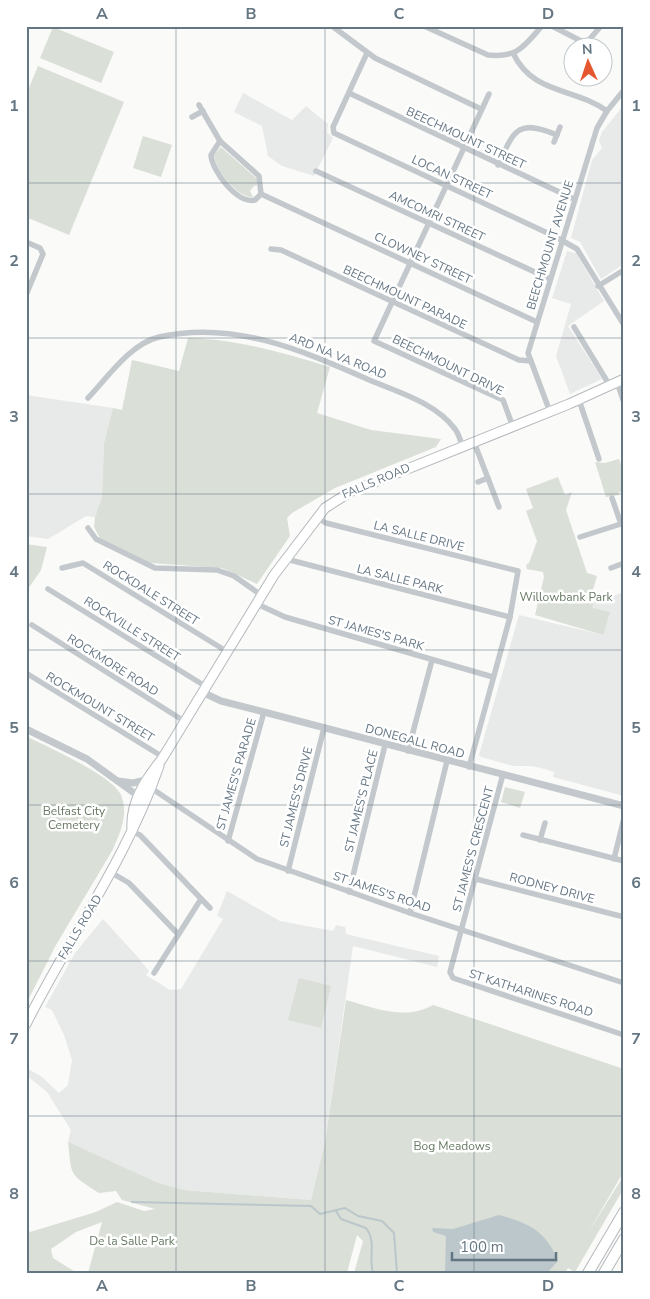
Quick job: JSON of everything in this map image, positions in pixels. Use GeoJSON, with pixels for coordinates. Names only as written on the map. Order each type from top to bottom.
{"type":"FeatureCollection","features":[{"type":"Feature","properties":{"kind":"highway"},"geometry":{"type":"LineString","coordinates":[[588,1273],[624,1212]]}},
{"type":"Feature","properties":{"kind":"highway"},"geometry":{"type":"LineString","coordinates":[[604,1273],[624,1239]]}},
{"type":"Feature","properties":{"kind":"main road","name":"FALLS ROAD"},"geometry":{"type":"LineString","coordinates":[[26,1024],[60,960],[112,873],[131,830],[138,819],[142,798],[148,784],[162,758],[255,603],[316,517],[334,500],[344,494],[550,412],[617,382]]}},
{"type":"Feature","properties":{"kind":"street"},"geometry":{"type":"LineString","coordinates":[[332,26],[367,53],[482,109]]}},
{"type":"Feature","properties":{"kind":"street"},"geometry":{"type":"LineString","coordinates":[[424,26],[493,55],[513,53],[525,46],[542,26]]}},
{"type":"Feature","properties":{"kind":"street"},"geometry":{"type":"LineString","coordinates":[[552,26],[582,42],[588,41],[601,26]]}},
{"type":"Feature","properties":{"kind":"street"},"geometry":{"type":"LineString","coordinates":[[349,93],[367,53]]}},
{"type":"Feature","properties":{"kind":"street"},"geometry":{"type":"LineString","coordinates":[[513,53],[524,72],[533,79],[566,94],[584,97],[607,111]]}},
{"type":"Feature","properties":{"kind":"street","name":"BEECHMOUNT AVENUE"},"geometry":{"type":"LineString","coordinates":[[550,412],[528,353],[597,128],[607,111],[624,90]]}},
{"type":"Feature","properties":{"kind":"street","name":"LOCAN STREET"},"geometry":{"type":"LineString","coordinates":[[349,93],[333,127],[334,133],[562,240],[577,249],[598,286],[624,325]]}},
{"type":"Feature","properties":{"kind":"street","name":"BEECHMOUNT STREET"},"geometry":{"type":"LineString","coordinates":[[349,93],[574,200]]}},
{"type":"Feature","properties":{"kind":"street"},"geometry":{"type":"LineString","coordinates":[[391,301],[489,94]]}},
{"type":"Feature","properties":{"kind":"street"},"geometry":{"type":"LineString","coordinates":[[200,104],[220,141],[260,176],[261,194],[255,200],[246,200],[230,186],[211,159],[212,150],[220,141]]}},
{"type":"Feature","properties":{"kind":"street"},"geometry":{"type":"LineString","coordinates":[[192,117],[203,111]]}},
{"type":"Feature","properties":{"kind":"street"},"geometry":{"type":"LineString","coordinates":[[498,164],[510,139],[518,130],[530,127],[557,135]]}},
{"type":"Feature","properties":{"kind":"street"},"geometry":{"type":"LineString","coordinates":[[554,142],[560,127]]}},
{"type":"Feature","properties":{"kind":"street","name":"AMCOMRI STREET"},"geometry":{"type":"LineString","coordinates":[[316,171],[550,279]]}},
{"type":"Feature","properties":{"kind":"street","name":"CLOWNEY STREET"},"geometry":{"type":"LineString","coordinates":[[261,194],[537,322]]}},
{"type":"Feature","properties":{"kind":"street"},"geometry":{"type":"LineString","coordinates":[[26,242],[40,248],[43,254],[26,295]]}},
{"type":"Feature","properties":{"kind":"street","name":"BEECHMOUNT PARADE"},"geometry":{"type":"LineString","coordinates":[[271,249],[281,250],[519,360],[530,361]]}},
{"type":"Feature","properties":{"kind":"street"},"geometry":{"type":"LineString","coordinates":[[598,286],[624,270]]}},
{"type":"Feature","properties":{"kind":"street","name":"BEECHMOUNT DRIVE"},"geometry":{"type":"LineString","coordinates":[[391,301],[374,341],[503,400],[512,427]]}},
{"type":"Feature","properties":{"kind":"street"},"geometry":{"type":"LineString","coordinates":[[574,328],[617,382],[624,403]]}},
{"type":"Feature","properties":{"kind":"street","name":"ARD NA VA ROAD"},"geometry":{"type":"LineString","coordinates":[[88,398],[137,346],[158,337],[198,331],[240,336],[276,342],[332,362],[434,409],[457,430],[463,446]]}},
{"type":"Feature","properties":{"kind":"street"},"geometry":{"type":"LineString","coordinates":[[579,400],[599,459]]}},
{"type":"Feature","properties":{"kind":"street"},"geometry":{"type":"LineString","coordinates":[[474,442],[499,507]]}},
{"type":"Feature","properties":{"kind":"street"},"geometry":{"type":"LineString","coordinates":[[478,482],[488,478]]}},
{"type":"Feature","properties":{"kind":"street"},"geometry":{"type":"LineString","coordinates":[[580,537],[622,523],[612,498]]}},
{"type":"Feature","properties":{"kind":"street","name":"LA SALLE DRIVE"},"geometry":{"type":"LineString","coordinates":[[316,517],[326,523],[518,571],[510,617]]}},
{"type":"Feature","properties":{"kind":"street"},"geometry":{"type":"LineString","coordinates":[[88,528],[96,539],[155,568],[217,570],[234,576],[261,595]]}},
{"type":"Feature","properties":{"kind":"street","name":"LA SALLE PARK"},"geometry":{"type":"LineString","coordinates":[[286,559],[510,617]]}},
{"type":"Feature","properties":{"kind":"street","name":"ROCKDALE STREET"},"geometry":{"type":"LineString","coordinates":[[62,568],[83,563],[226,651]]}},
{"type":"Feature","properties":{"kind":"street"},"geometry":{"type":"LineString","coordinates":[[611,568],[624,563]]}},
{"type":"Feature","properties":{"kind":"street","name":"ROCKVILLE STREET"},"geometry":{"type":"LineString","coordinates":[[48,590],[203,689]]}},
{"type":"Feature","properties":{"kind":"street","name":"ST JAMES'S PARK"},"geometry":{"type":"LineString","coordinates":[[255,603],[285,617],[493,677]]}},
{"type":"Feature","properties":{"kind":"street"},"geometry":{"type":"LineString","coordinates":[[469,767],[510,617]]}},
{"type":"Feature","properties":{"kind":"street","name":"ROCKMORE ROAD"},"geometry":{"type":"LineString","coordinates":[[32,626],[184,721]]}},
{"type":"Feature","properties":{"kind":"street"},"geometry":{"type":"LineString","coordinates":[[408,750],[432,660]]}},
{"type":"Feature","properties":{"kind":"street","name":"ROCKMOUNT STREET"},"geometry":{"type":"LineString","coordinates":[[26,673],[162,758]]}},
{"type":"Feature","properties":{"kind":"street","name":"DONEGALL ROAD"},"geometry":{"type":"LineString","coordinates":[[203,689],[220,701],[624,806]]}},
{"type":"Feature","properties":{"kind":"street","name":"ST JAMES'S PARADE"},"geometry":{"type":"LineString","coordinates":[[228,841],[264,712]]}},
{"type":"Feature","properties":{"kind":"street","name":"ST JAMES'S DRIVE"},"geometry":{"type":"LineString","coordinates":[[288,871],[324,728]]}},
{"type":"Feature","properties":{"kind":"street"},"geometry":{"type":"LineString","coordinates":[[26,729],[87,759],[142,798]]}},
{"type":"Feature","properties":{"kind":"street","name":"ST JAMES'S PLACE"},"geometry":{"type":"LineString","coordinates":[[349,892],[385,745]]}},
{"type":"Feature","properties":{"kind":"street"},"geometry":{"type":"LineString","coordinates":[[410,913],[447,761]]}},
{"type":"Feature","properties":{"kind":"street","name":"ST JAMES'S CRESCENT"},"geometry":{"type":"LineString","coordinates":[[462,929],[503,774]]}},
{"type":"Feature","properties":{"kind":"street"},"geometry":{"type":"LineString","coordinates":[[118,781],[148,784]]}},
{"type":"Feature","properties":{"kind":"street","name":"ST JAMES'S ROAD"},"geometry":{"type":"LineString","coordinates":[[148,784],[228,841],[257,859],[410,913],[624,983]]}},
{"type":"Feature","properties":{"kind":"street"},"geometry":{"type":"LineString","coordinates":[[614,859],[624,818]]}},
{"type":"Feature","properties":{"kind":"street"},"geometry":{"type":"LineString","coordinates":[[540,840],[545,823]]}},
{"type":"Feature","properties":{"kind":"street"},"geometry":{"type":"LineString","coordinates":[[131,830],[140,835],[210,908]]}},
{"type":"Feature","properties":{"kind":"street"},"geometry":{"type":"LineString","coordinates":[[523,835],[624,862]]}},
{"type":"Feature","properties":{"kind":"street"},"geometry":{"type":"LineString","coordinates":[[112,873],[130,883],[178,934]]}},
{"type":"Feature","properties":{"kind":"street","name":"RODNEY DRIVE"},"geometry":{"type":"LineString","coordinates":[[476,879],[624,917]]}},
{"type":"Feature","properties":{"kind":"street"},"geometry":{"type":"LineString","coordinates":[[154,973],[201,899]]}},
{"type":"Feature","properties":{"kind":"street","name":"ST KATHARINES ROAD"},"geometry":{"type":"LineString","coordinates":[[462,929],[450,972],[453,978],[624,1035]]}},
{"type":"Feature","properties":{"kind":"shaded area"},"geometry":{"type":"Polygon","coordinates":[[[243,93],[292,120],[306,106],[328,124],[327,132],[333,138],[314,176],[282,166],[268,156],[262,126],[234,112],[243,93]]]}},
{"type":"Feature","properties":{"kind":"shaded area"},"geometry":{"type":"Polygon","coordinates":[[[624,105],[624,264],[601,279],[580,242],[571,238],[592,160],[602,148],[599,141],[602,132],[624,105]]]}},
{"type":"Feature","properties":{"kind":"shaded area"},"geometry":{"type":"Polygon","coordinates":[[[567,251],[576,253],[604,301],[568,326],[602,379],[570,394],[556,356],[571,304],[552,298],[567,251]]]}},
{"type":"Feature","properties":{"kind":"shaded area"},"geometry":{"type":"Polygon","coordinates":[[[26,395],[113,408],[104,443],[102,497],[95,517],[86,516],[48,539],[26,536],[26,395]]]}},
{"type":"Feature","properties":{"kind":"shaded area"},"geometry":{"type":"Polygon","coordinates":[[[624,592],[624,796],[553,777],[554,772],[545,769],[532,766],[513,766],[481,757],[479,755],[519,615],[603,635],[592,603],[624,592]]]}},
{"type":"Feature","properties":{"kind":"shaded area"},"geometry":{"type":"Polygon","coordinates":[[[227,891],[280,921],[333,931],[336,925],[345,927],[346,934],[439,956],[437,967],[353,946],[325,1142],[311,1200],[184,1190],[124,1175],[97,1162],[68,1142],[71,1130],[47,1092],[26,1075],[28,1069],[41,1076],[59,1093],[68,1085],[72,1060],[64,1035],[52,1010],[45,1007],[75,953],[103,919],[149,971],[146,975],[170,990],[181,989],[223,919],[217,916],[227,891]]]}},
{"type":"Feature","properties":{"kind":"shaded area"},"geometry":{"type":"Polygon","coordinates":[[[499,1215],[528,1225],[542,1235],[558,1261],[547,1273],[445,1273],[446,1236],[433,1232],[432,1228],[453,1229],[499,1215]]]}},
{"type":"Feature","properties":{"kind":"green space"},"geometry":{"type":"Polygon","coordinates":[[[53,27],[114,52],[101,83],[40,58],[53,27]]]}},
{"type":"Feature","properties":{"kind":"green space"},"geometry":{"type":"Polygon","coordinates":[[[38,66],[124,102],[69,235],[26,217],[26,95],[38,66]]]}},
{"type":"Feature","properties":{"kind":"green space"},"geometry":{"type":"Polygon","coordinates":[[[143,136],[172,145],[161,177],[133,168],[143,136]]]}},
{"type":"Feature","properties":{"kind":"green space"},"geometry":{"type":"Polygon","coordinates":[[[221,147],[257,179],[258,185],[254,186],[250,191],[253,197],[240,193],[228,182],[218,168],[214,155],[221,147]]]}},
{"type":"Feature","properties":{"kind":"green space"},"geometry":{"type":"Polygon","coordinates":[[[188,338],[242,344],[330,367],[317,413],[371,430],[441,439],[436,447],[335,488],[292,513],[287,518],[290,536],[257,584],[222,568],[150,563],[100,538],[94,527],[95,517],[102,497],[104,443],[113,408],[122,410],[132,360],[179,371],[188,338]]]}},
{"type":"Feature","properties":{"kind":"green space"},"geometry":{"type":"Polygon","coordinates":[[[619,459],[624,473],[624,490],[618,493],[619,495],[606,497],[595,462],[605,463],[619,459]]]}},
{"type":"Feature","properties":{"kind":"green space","name":"Willowbank Park"},"geometry":{"type":"Polygon","coordinates":[[[558,477],[565,495],[572,492],[566,510],[587,573],[597,576],[592,593],[593,608],[610,612],[603,635],[535,615],[544,577],[543,572],[527,569],[526,565],[529,563],[537,541],[526,511],[533,508],[526,489],[558,477]]]}},
{"type":"Feature","properties":{"kind":"green space"},"geometry":{"type":"Polygon","coordinates":[[[26,544],[47,547],[41,570],[26,592],[26,544]]]}},
{"type":"Feature","properties":{"kind":"green space","name":"Belfast City Cemetery"},"geometry":{"type":"Polygon","coordinates":[[[26,736],[93,770],[115,787],[121,795],[124,817],[112,851],[56,945],[26,1004],[26,736]]]}},
{"type":"Feature","properties":{"kind":"green space"},"geometry":{"type":"Polygon","coordinates":[[[505,787],[525,792],[520,808],[501,802],[505,787]]]}},
{"type":"Feature","properties":{"kind":"green space"},"geometry":{"type":"Polygon","coordinates":[[[299,978],[331,986],[321,1028],[288,1020],[299,978]]]}},
{"type":"Feature","properties":{"kind":"green space","name":"Bog Meadows"},"geometry":{"type":"Polygon","coordinates":[[[346,1000],[401,1013],[422,1010],[433,1005],[624,1069],[624,1171],[588,1233],[624,1175],[624,1188],[575,1272],[568,1268],[565,1273],[354,1273],[363,1241],[357,1235],[347,1273],[88,1273],[102,1222],[76,1232],[51,1249],[53,1258],[77,1273],[26,1273],[26,1229],[30,1232],[96,1212],[117,1202],[144,1211],[155,1209],[122,1200],[116,1191],[99,1193],[82,1182],[77,1178],[72,1169],[68,1142],[158,1183],[184,1190],[311,1200],[325,1142],[346,1000]]]}},
{"type":"Feature","properties":{"kind":"waterway"},"geometry":{"type":"LineString","coordinates":[[132,1202],[311,1206],[320,1214],[345,1208],[358,1216],[382,1221],[394,1233],[397,1273]]}},
{"type":"Feature","properties":{"kind":"waterway"},"geometry":{"type":"LineString","coordinates":[[336,1211],[341,1219],[366,1228],[369,1233],[372,1244],[371,1261],[373,1273]]}},
{"type":"Feature","properties":{"kind":"park label","name":"De la Salle Park"},"geometry":{"type":"Point","coordinates":[132,1241]}}]}
